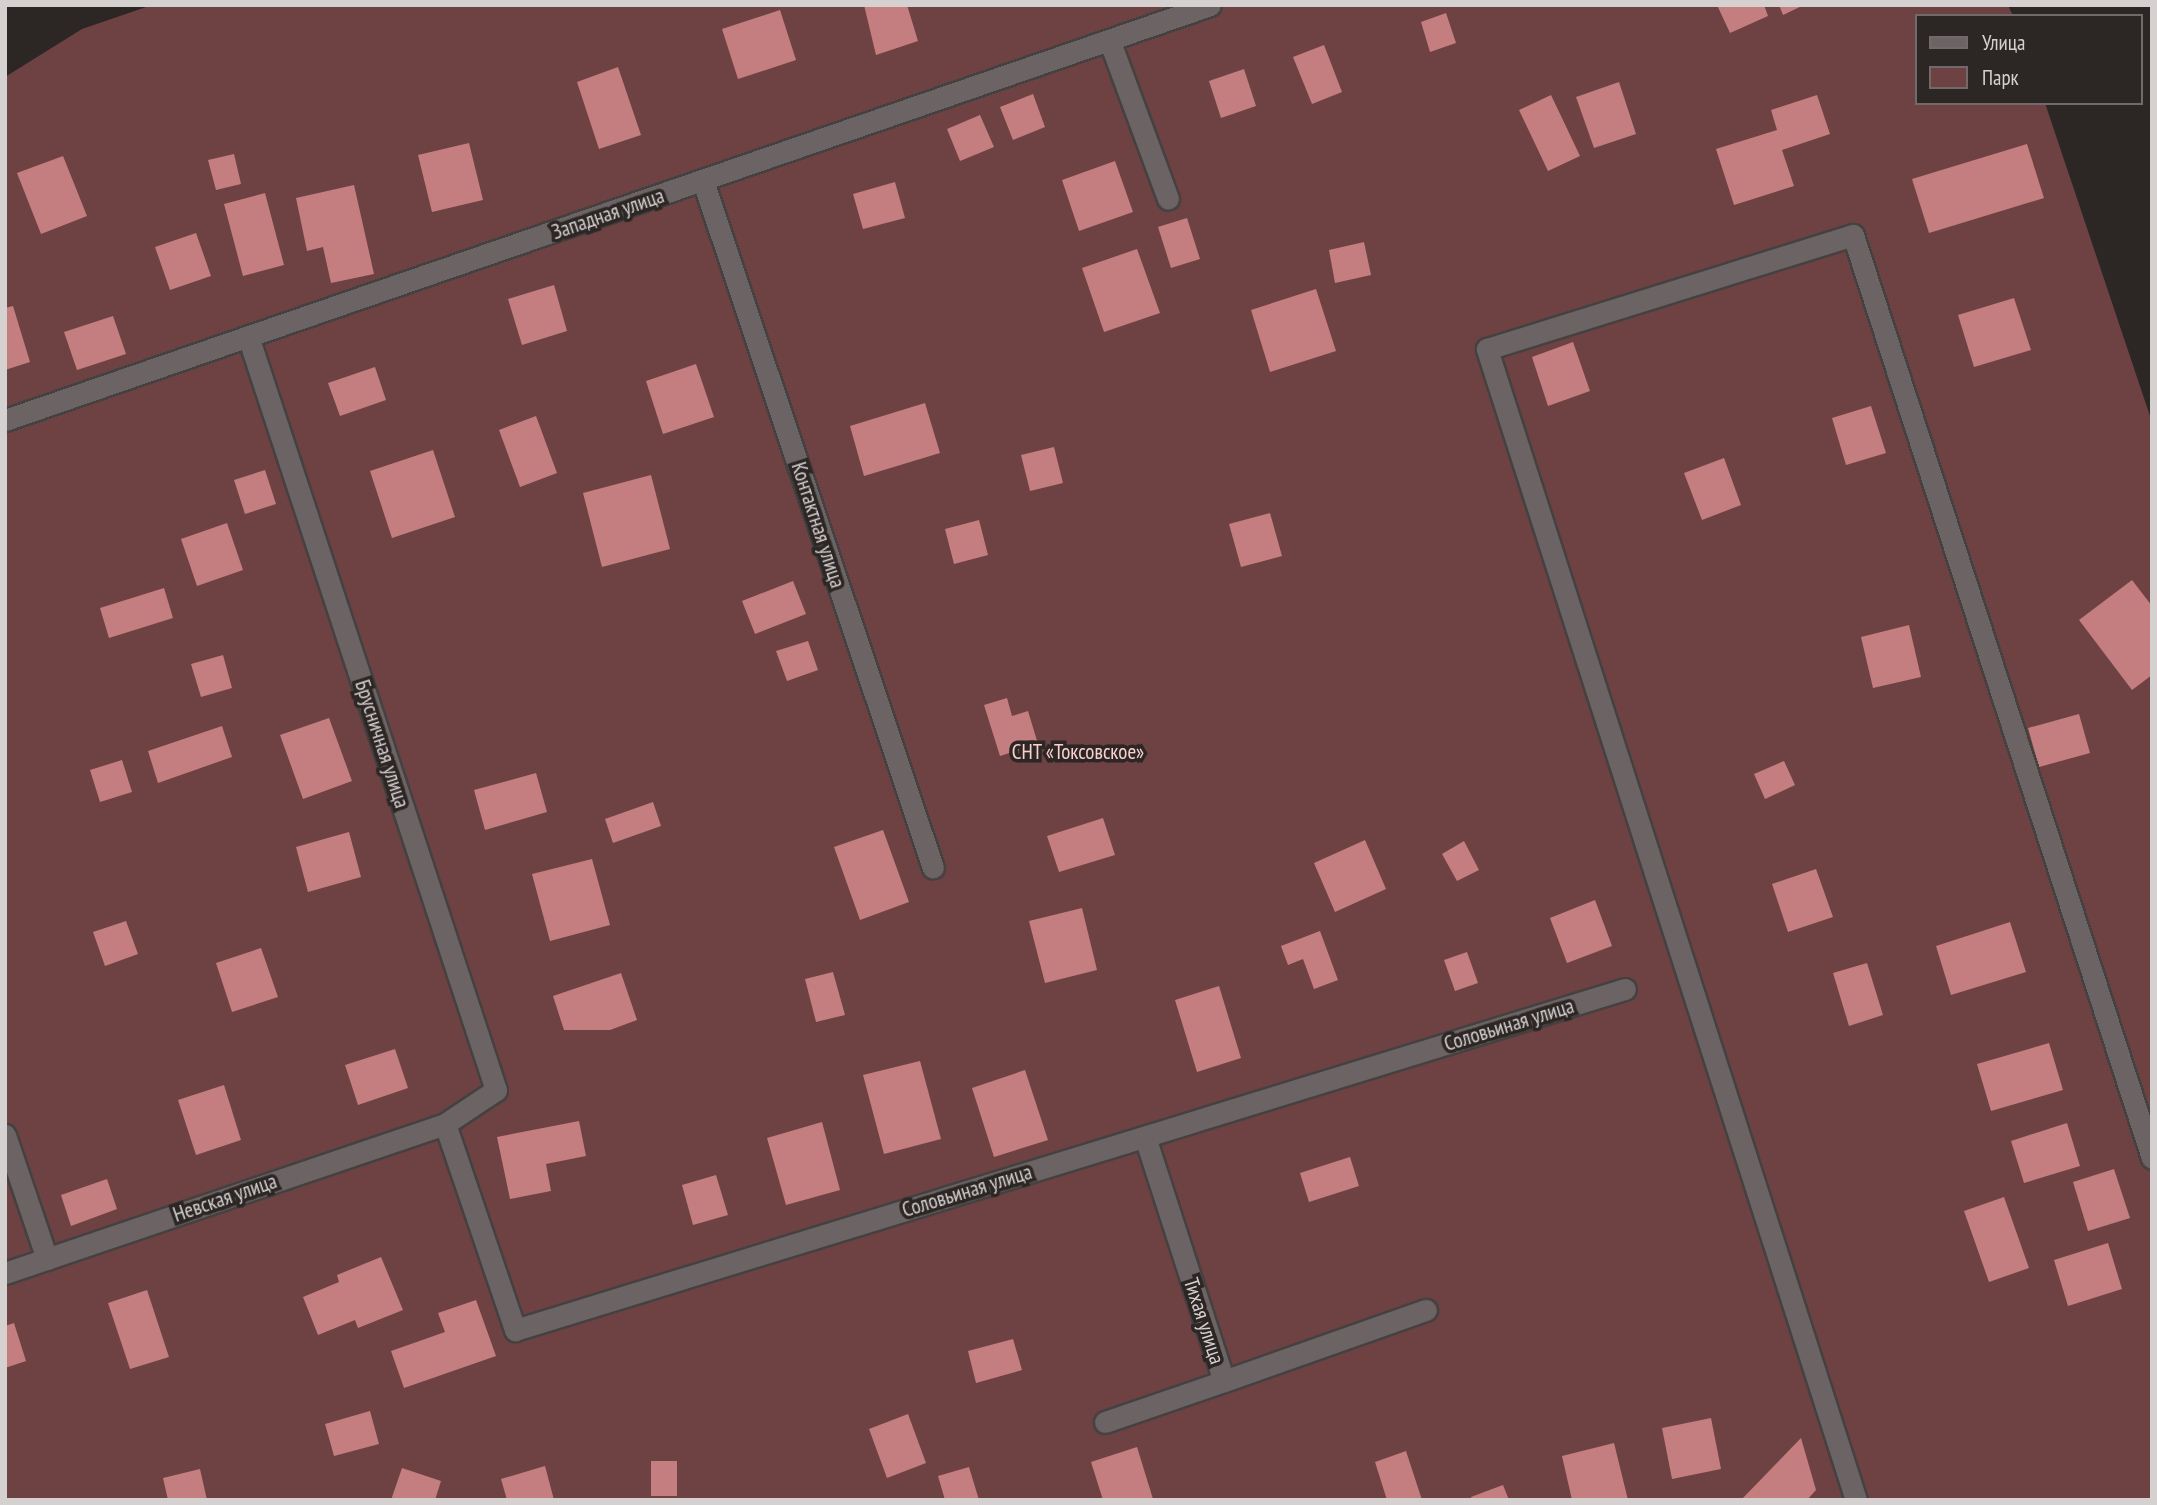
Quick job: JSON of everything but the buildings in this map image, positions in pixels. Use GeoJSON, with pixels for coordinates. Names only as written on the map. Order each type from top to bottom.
{"type":"FeatureCollection","features":[{"type":"Feature","properties":{"kind":"street","name":"Западная улица"},"geometry":{"type":"LineString","coordinates":[[5,420],[249,339],[1110,42],[1210,5]]}},
{"type":"Feature","properties":{"kind":"street"},"geometry":{"type":"LineString","coordinates":[[1110,42],[1168,199]]}},
{"type":"Feature","properties":{"kind":"street","name":"Контактная улица"},"geometry":{"type":"LineString","coordinates":[[703,181],[933,868]]}},
{"type":"Feature","properties":{"kind":"street"},"geometry":{"type":"LineString","coordinates":[[1857,1500],[1487,349],[1853,235],[2152,1158]]}},
{"type":"Feature","properties":{"kind":"street","name":"Брусничная улица"},"geometry":{"type":"LineString","coordinates":[[249,339],[496,1090],[445,1124]]}},
{"type":"Feature","properties":{"kind":"street","name":"Соловьиная улица"},"geometry":{"type":"LineString","coordinates":[[445,1124],[515,1330],[1625,989]]}},
{"type":"Feature","properties":{"kind":"street","name":"Невская улица"},"geometry":{"type":"LineString","coordinates":[[5,1273],[445,1124]]}},
{"type":"Feature","properties":{"kind":"street"},"geometry":{"type":"LineString","coordinates":[[5,1135],[47,1259]]}},
{"type":"Feature","properties":{"kind":"street","name":"Тихая улица"},"geometry":{"type":"LineString","coordinates":[[1145,1136],[1224,1381],[1426,1310]]}},
{"type":"Feature","properties":{"kind":"street"},"geometry":{"type":"LineString","coordinates":[[1105,1422],[1224,1381]]}},
{"type":"Feature","properties":{"kind":"green space","name":"СНТ «Токсовское»"},"geometry":{"type":"Polygon","coordinates":[[[152,5],[2008,5],[2012,14],[1916,14],[1916,105],[2046,105],[2152,422],[2152,1500],[5,1500],[5,77],[82,29],[152,5]]]}}]}
